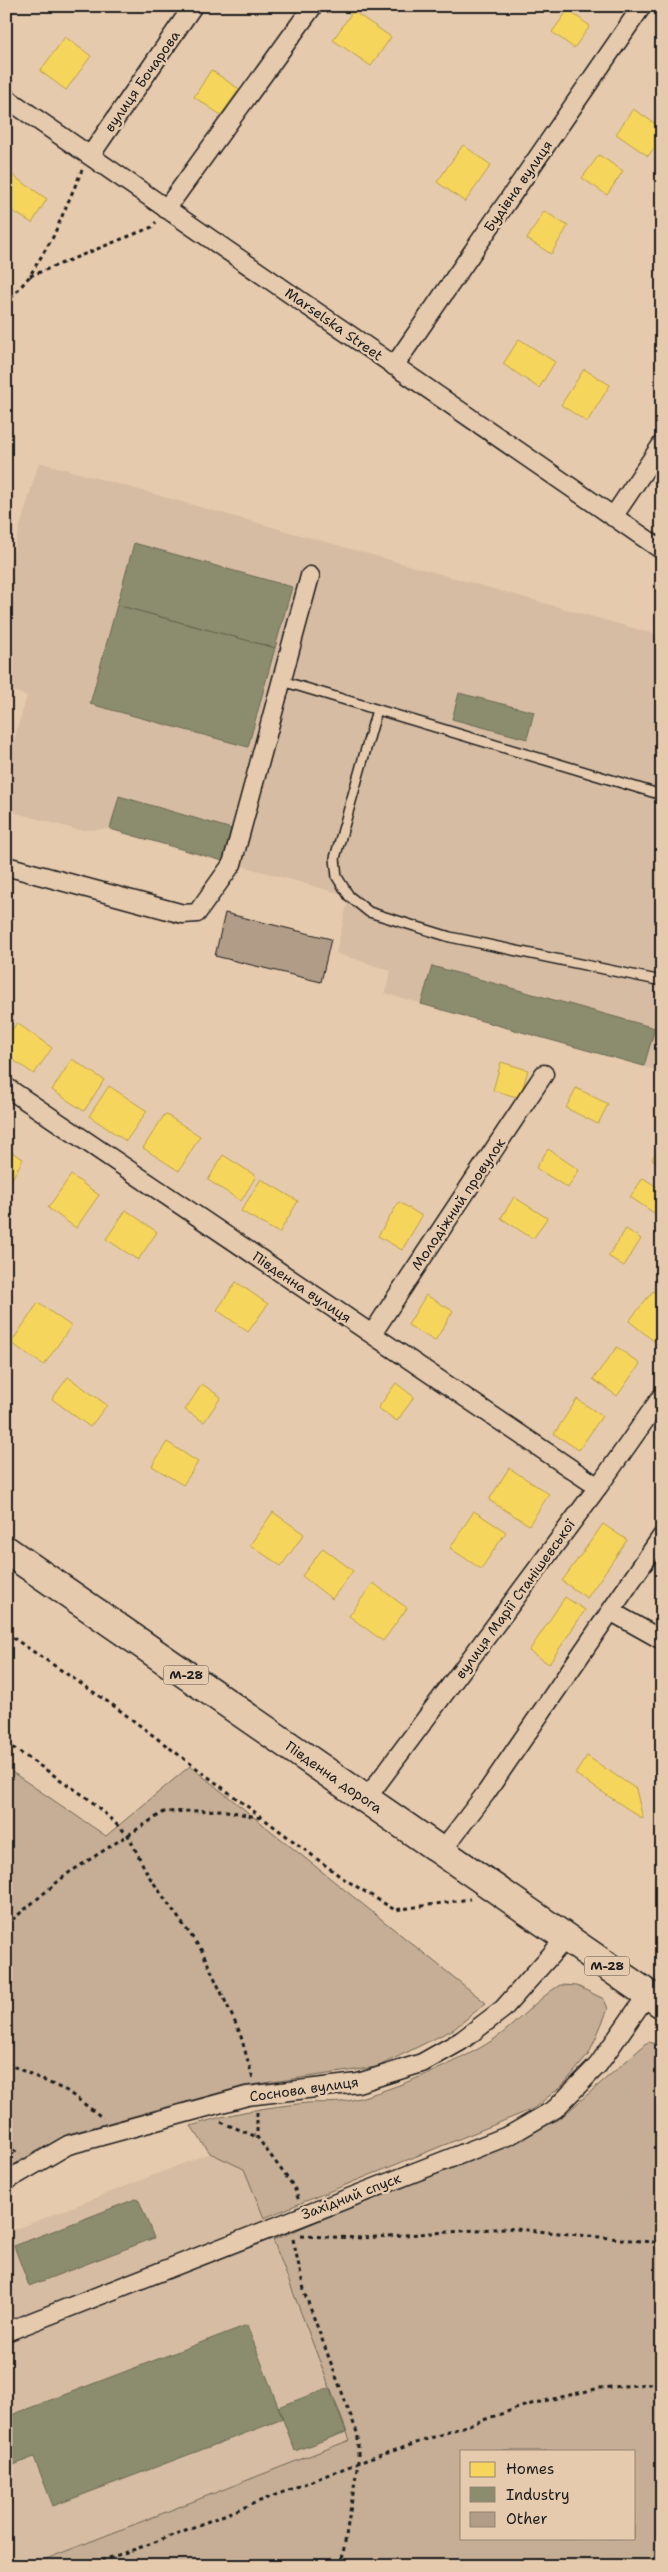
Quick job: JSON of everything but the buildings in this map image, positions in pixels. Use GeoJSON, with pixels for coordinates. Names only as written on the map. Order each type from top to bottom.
{"type":"FeatureCollection","features":[{"type":"Feature","properties":{"kind":"highway","name":"Південна дорога"},"geometry":{"type":"LineString","coordinates":[[6,1550],[655,1999]]}},
{"type":"Feature","properties":{"kind":"street","name":"вулиця Бочарова"},"geometry":{"type":"LineString","coordinates":[[90,156],[193,6]]}},
{"type":"Feature","properties":{"kind":"street"},"geometry":{"type":"LineString","coordinates":[[166,209],[313,6]]}},
{"type":"Feature","properties":{"kind":"street","name":"Будівна вулиця"},"geometry":{"type":"LineString","coordinates":[[394,366],[642,6]]}},
{"type":"Feature","properties":{"kind":"street","name":"Marselska Street"},"geometry":{"type":"LineString","coordinates":[[6,98],[662,550]]}},
{"type":"Feature","properties":{"kind":"street"},"geometry":{"type":"LineString","coordinates":[[613,517],[662,444]]}},
{"type":"Feature","properties":{"kind":"street"},"geometry":{"type":"LineString","coordinates":[[6,866],[183,914],[197,913],[232,864],[310,576]]}},
{"type":"Feature","properties":{"kind":"street","name":"Молодіжний провулок"},"geometry":{"type":"LineString","coordinates":[[372,1334],[544,1074]]}},
{"type":"Feature","properties":{"kind":"street","name":"Південна вулиця"},"geometry":{"type":"LineString","coordinates":[[6,1087],[598,1487]]}},
{"type":"Feature","properties":{"kind":"street","name":"вулиця Марії Станішевської"},"geometry":{"type":"LineString","coordinates":[[366,1799],[598,1487],[662,1396]]}},
{"type":"Feature","properties":{"kind":"street"},"geometry":{"type":"LineString","coordinates":[[441,1852],[486,1793],[612,1612],[662,1536]]}},
{"type":"Feature","properties":{"kind":"street"},"geometry":{"type":"LineString","coordinates":[[612,1612],[662,1640]]}},
{"type":"Feature","properties":{"kind":"street","name":"Соснова вулиця"},"geometry":{"type":"LineString","coordinates":[[6,2181],[68,2145],[257,2096],[358,2083],[422,2063],[461,2041],[503,2009],[566,1938]]}},
{"type":"Feature","properties":{"kind":"street","name":"Західний спуск"},"geometry":{"type":"LineString","coordinates":[[6,2332],[510,2134],[556,2109],[598,2065],[655,1999]]}},
{"type":"Feature","properties":{"kind":"lane"},"geometry":{"type":"LineString","coordinates":[[282,681],[662,795]]}},
{"type":"Feature","properties":{"kind":"lane"},"geometry":{"type":"LineString","coordinates":[[377,710],[334,858],[337,877],[349,896],[369,912],[450,937],[662,981]]}},
{"type":"Feature","properties":{"kind":"path"},"geometry":{"type":"LineString","coordinates":[[6,304],[29,277],[54,237],[78,177],[90,156]]}},
{"type":"Feature","properties":{"kind":"path"},"geometry":{"type":"LineString","coordinates":[[29,277],[152,227],[166,209]]}},
{"type":"Feature","properties":{"kind":"path"},"geometry":{"type":"LineString","coordinates":[[6,1633],[114,1706],[341,1877],[395,1910],[503,1895]]}},
{"type":"Feature","properties":{"kind":"path"},"geometry":{"type":"LineString","coordinates":[[6,1743],[89,1799],[128,1835],[148,1875],[202,1951],[240,2033],[257,2096],[257,2137]]}},
{"type":"Feature","properties":{"kind":"path"},"geometry":{"type":"LineString","coordinates":[[6,1925],[67,1874],[164,1812],[222,1810],[263,1818]]}},
{"type":"Feature","properties":{"kind":"path"},"geometry":{"type":"LineString","coordinates":[[6,2063],[67,2091],[121,2131]]}},
{"type":"Feature","properties":{"kind":"path"},"geometry":{"type":"LineString","coordinates":[[195,2111],[257,2137],[294,2187],[305,2213]]}},
{"type":"Feature","properties":{"kind":"path"},"geometry":{"type":"LineString","coordinates":[[341,2566],[358,2463],[358,2435],[305,2294],[293,2236],[361,2238],[506,2228],[662,2243]]}},
{"type":"Feature","properties":{"kind":"path"},"geometry":{"type":"LineString","coordinates":[[86,2566],[147,2545],[358,2463],[526,2405],[600,2388],[662,2383]]}},
{"type":"Feature","properties":{"kind":"shaded area"},"geometry":{"type":"Polygon","coordinates":[[[39,462],[662,636],[662,1072],[385,993],[391,971],[336,953],[349,896],[110,829],[78,830],[6,810],[6,766],[27,696],[6,689],[6,575],[39,462]]]}},
{"type":"Feature","properties":{"kind":"shaded area"},"geometry":{"type":"Polygon","coordinates":[[[190,1766],[486,2003],[454,2029],[377,2067],[244,2086],[68,2134],[6,2172],[6,1768],[106,1836],[190,1766]]]}},
{"type":"Feature","properties":{"kind":"shaded area"},"geometry":{"type":"Polygon","coordinates":[[[560,1985],[577,1986],[604,1999],[608,2009],[589,2054],[564,2084],[533,2109],[264,2218],[244,2169],[210,2153],[191,2126],[220,2117],[263,2109],[307,2103],[347,2101],[406,2083],[443,2067],[493,2040],[560,1985]]]}},
{"type":"Feature","properties":{"kind":"shaded area"},"geometry":{"type":"Polygon","coordinates":[[[648,2042],[662,2045],[662,2566],[28,2566],[350,2440],[273,2240],[558,2120],[648,2042]]]}},
{"type":"Feature","properties":{"kind":"shaded area"},"geometry":{"type":"Polygon","coordinates":[[[210,2153],[244,2169],[351,2440],[28,2566],[6,2566],[6,2233],[210,2153]]]}}]}
